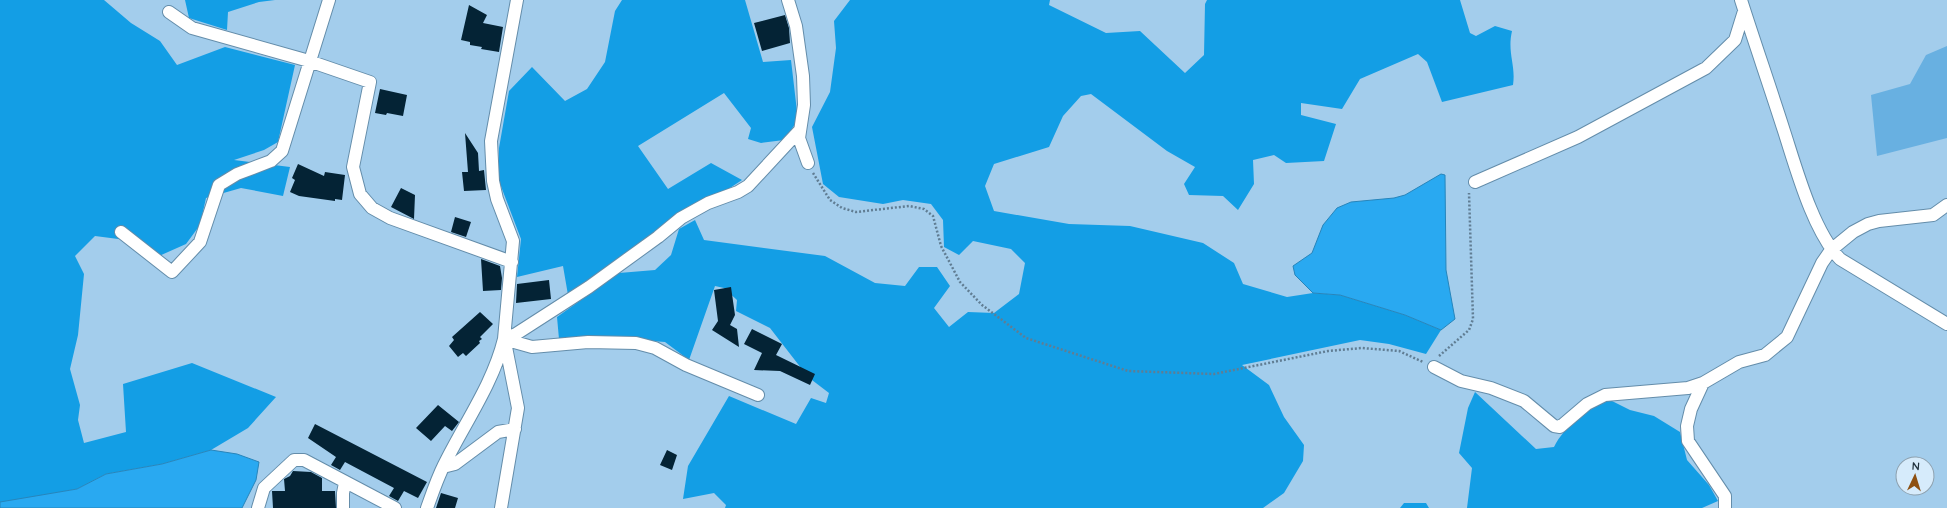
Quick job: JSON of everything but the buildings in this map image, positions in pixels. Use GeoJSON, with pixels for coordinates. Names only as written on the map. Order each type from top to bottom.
{"type":"FeatureCollection","features":[{"type":"Feature","properties":{"kind":"street"},"geometry":{"type":"LineString","coordinates":[[121,232],[172,272],[200,242],[219,185],[237,174],[271,161],[282,151],[329,0]]}},
{"type":"Feature","properties":{"kind":"street"},"geometry":{"type":"LineString","coordinates":[[427,508],[443,467],[490,378],[501,353],[504,339],[513,241],[497,199],[493,180],[491,141],[517,0]]}},
{"type":"Feature","properties":{"kind":"street"},"geometry":{"type":"LineString","coordinates":[[788,0],[796,26],[803,76],[804,105],[799,138],[808,163]]}},
{"type":"Feature","properties":{"kind":"street"},"geometry":{"type":"LineString","coordinates":[[1475,182],[1578,137],[1706,68],[1735,40],[1742,5]]}},
{"type":"Feature","properties":{"kind":"street"},"geometry":{"type":"LineString","coordinates":[[1742,5],[1801,181],[1824,239],[1831,250],[1840,259],[1947,324]]}},
{"type":"Feature","properties":{"kind":"street"},"geometry":{"type":"LineString","coordinates":[[169,12],[192,28],[310,61],[370,82],[353,167],[360,194],[372,208],[390,218],[512,262]]}},
{"type":"Feature","properties":{"kind":"street"},"geometry":{"type":"LineString","coordinates":[[504,339],[516,334],[589,287],[658,237],[681,218],[708,203],[738,192],[748,186],[799,131]]}},
{"type":"Feature","properties":{"kind":"street"},"geometry":{"type":"LineString","coordinates":[[1434,367],[1462,382],[1491,388],[1524,401],[1554,426],[1560,427],[1587,404],[1605,396],[1688,388],[1703,383],[1739,362],[1765,355],[1787,337],[1822,263],[1831,250],[1853,232],[1868,224],[1879,221],[1933,215],[1947,205]]}},
{"type":"Feature","properties":{"kind":"street"},"geometry":{"type":"LineString","coordinates":[[504,339],[532,347],[588,342],[636,343],[656,348],[686,365],[758,395]]}},
{"type":"Feature","properties":{"kind":"street"},"geometry":{"type":"LineString","coordinates":[[501,508],[515,429],[517,398],[504,339]]}},
{"type":"Feature","properties":{"kind":"street"},"geometry":{"type":"LineString","coordinates":[[1703,383],[1691,409],[1687,426],[1688,440],[1725,496],[1725,508]]}},
{"type":"Feature","properties":{"kind":"street"},"geometry":{"type":"LineString","coordinates":[[443,467],[455,464],[498,432],[515,429]]}},
{"type":"Feature","properties":{"kind":"street"},"geometry":{"type":"LineString","coordinates":[[258,508],[264,488],[294,460],[304,460],[345,483],[395,508]]}},
{"type":"Feature","properties":{"kind":"street"},"geometry":{"type":"LineString","coordinates":[[343,508],[342,493],[345,483]]}},
{"type":"Feature","properties":{"kind":"path"},"geometry":{"type":"LineString","coordinates":[[808,163],[819,185],[830,200],[842,208],[856,212],[909,206],[924,209],[933,216],[941,246],[960,282],[982,305],[1026,338],[1128,371],[1214,374],[1328,351],[1362,348],[1399,352],[1434,367],[1439,356],[1469,330],[1473,319],[1468,194],[1475,182]]}},
{"type":"Feature","properties":{"kind":"shaded area"},"geometry":{"type":"Polygon","coordinates":[[[0,0],[104,0],[131,23],[160,41],[177,65],[225,47],[295,65],[278,142],[264,150],[234,160],[290,167],[283,196],[241,188],[206,198],[200,225],[186,244],[159,256],[126,240],[95,236],[75,256],[84,274],[78,335],[70,369],[80,405],[78,420],[84,443],[126,432],[123,384],[192,363],[276,397],[248,428],[211,450],[162,464],[106,474],[77,489],[3,503],[0,502],[0,0]]]}},
{"type":"Feature","properties":{"kind":"shaded area"},"geometry":{"type":"Polygon","coordinates":[[[185,0],[275,0],[259,2],[228,12],[227,30],[189,18],[185,0]]]}},
{"type":"Feature","properties":{"kind":"shaded area"},"geometry":{"type":"Polygon","coordinates":[[[622,0],[745,0],[763,62],[791,60],[798,120],[784,140],[761,143],[748,139],[751,128],[724,93],[638,146],[668,189],[711,163],[742,180],[568,295],[563,266],[517,277],[521,239],[499,181],[499,148],[509,91],[532,67],[565,101],[587,89],[605,62],[615,11],[622,0]]]}},
{"type":"Feature","properties":{"kind":"shaded area"},"geometry":{"type":"Polygon","coordinates":[[[850,0],[1050,0],[1049,5],[1106,33],[1140,31],[1185,73],[1204,55],[1205,4],[1207,0],[1460,0],[1470,33],[1476,36],[1495,26],[1512,31],[1510,46],[1514,78],[1513,85],[1442,102],[1427,62],[1418,54],[1360,79],[1342,109],[1301,103],[1301,115],[1336,124],[1324,161],[1286,163],[1274,155],[1253,160],[1254,184],[1238,210],[1223,196],[1189,195],[1184,184],[1195,167],[1167,151],[1091,94],[1081,96],[1063,116],[1049,147],[994,164],[985,186],[994,211],[1069,224],[1130,226],[1203,243],[1234,263],[1243,284],[1287,297],[1313,293],[1340,295],[1405,315],[1441,330],[1426,354],[1389,344],[1360,340],[1242,365],[1269,385],[1284,417],[1304,445],[1303,461],[1284,493],[1263,508],[725,508],[726,505],[714,493],[683,499],[688,466],[729,396],[796,424],[811,398],[826,403],[829,393],[808,377],[770,328],[736,311],[737,300],[724,288],[715,286],[689,360],[665,342],[617,338],[559,339],[557,317],[619,273],[655,270],[671,255],[679,229],[695,220],[704,240],[825,256],[875,283],[905,286],[919,267],[937,267],[950,286],[934,308],[949,327],[968,312],[994,313],[1019,294],[1025,263],[1011,249],[973,241],[959,255],[944,247],[943,220],[931,204],[903,200],[883,204],[839,197],[823,184],[812,127],[830,92],[836,48],[834,21],[850,0]]]}},
{"type":"Feature","properties":{"kind":"shaded area"},"geometry":{"type":"Polygon","coordinates":[[[1947,46],[1947,138],[1877,156],[1871,95],[1910,84],[1926,55],[1947,46]]]}},
{"type":"Feature","properties":{"kind":"shaded area"},"geometry":{"type":"Polygon","coordinates":[[[1441,174],[1445,175],[1446,270],[1455,319],[1441,330],[1405,315],[1340,295],[1313,293],[1295,275],[1293,266],[1312,253],[1323,225],[1337,208],[1351,202],[1394,198],[1405,195],[1441,174]]]}},
{"type":"Feature","properties":{"kind":"shaded area"},"geometry":{"type":"Polygon","coordinates":[[[1475,392],[1536,449],[1554,447],[1570,425],[1592,408],[1608,399],[1630,410],[1654,416],[1680,432],[1687,460],[1709,485],[1718,501],[1702,508],[1467,508],[1472,468],[1459,453],[1468,408],[1475,392]]]}},
{"type":"Feature","properties":{"kind":"shaded area"},"geometry":{"type":"Polygon","coordinates":[[[211,450],[237,454],[259,462],[256,480],[242,508],[0,508],[0,502],[77,489],[106,474],[162,464],[211,450]]]}},
{"type":"Feature","properties":{"kind":"shaded area"},"geometry":{"type":"Polygon","coordinates":[[[1404,503],[1426,503],[1429,508],[1400,508],[1404,503]]]}}]}
